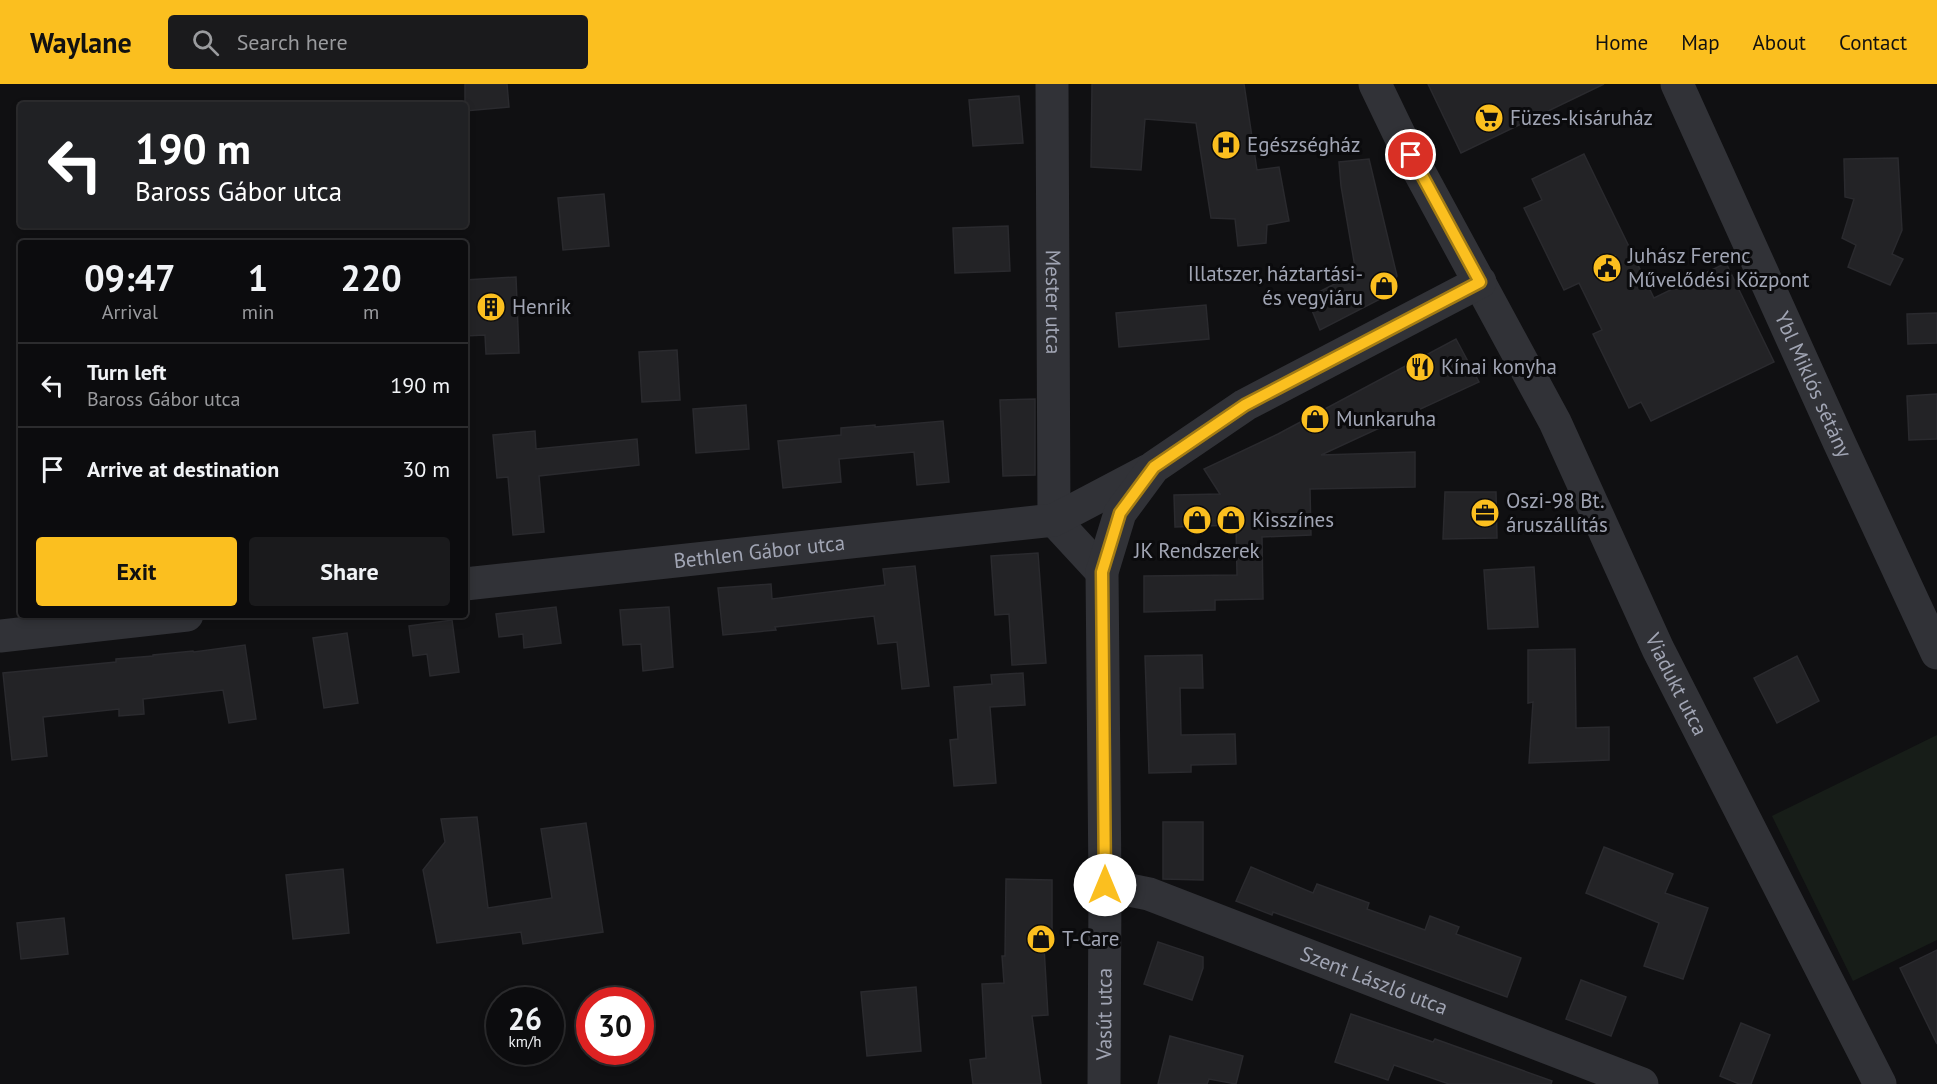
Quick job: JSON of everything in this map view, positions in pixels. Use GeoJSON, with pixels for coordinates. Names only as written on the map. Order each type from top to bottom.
{"type":"FeatureCollection","features":[{"type":"Feature","properties":{"kind":"street","name":"Mester utca"},"geometry":{"type":"LineString","coordinates":[[1052,84],[1054,520]]}},
{"type":"Feature","properties":{"kind":"street","name":"Viadukt utca"},"geometry":{"type":"LineString","coordinates":[[1375,84],[1401,138],[1555,422],[1658,649],[1880,1084]]}},
{"type":"Feature","properties":{"kind":"street","name":"Ybl Miklós sétány"},"geometry":{"type":"LineString","coordinates":[[1677,84],[1829,421],[1937,653]]}},
{"type":"Feature","properties":{"kind":"street","name":"Vasút utca"},"geometry":{"type":"LineString","coordinates":[[1104,1084],[1102,572],[1120,513],[1154,467],[1245,405],[1480,282]]}},
{"type":"Feature","properties":{"kind":"street","name":"Bethlen Gábor utca"},"geometry":{"type":"LineString","coordinates":[[468,584],[1054,520],[1154,467]]}},
{"type":"Feature","properties":{"kind":"street"},"geometry":{"type":"LineString","coordinates":[[1054,520],[1102,572]]}},
{"type":"Feature","properties":{"kind":"street"},"geometry":{"type":"LineString","coordinates":[[0,636],[160,618]]}},
{"type":"Feature","properties":{"kind":"street","name":"Szent László utca"},"geometry":{"type":"LineString","coordinates":[[1105,885],[1149,894],[1642,1084]]}},
{"type":"Feature","properties":{"kind":"shaded area"},"geometry":{"type":"Polygon","coordinates":[[[1937,735],[1937,940],[1853,981],[1772,816],[1937,735]]]}},
{"type":"Feature","properties":{"kind":"building"},"geometry":{"type":"Polygon","coordinates":[[[465,84],[507,84],[509,107],[468,111],[468,102],[465,102],[465,84]]]}},
{"type":"Feature","properties":{"kind":"building","name":"Egészségház"},"geometry":{"type":"Polygon","coordinates":[[[1092,84],[1244,84],[1257,170],[1279,167],[1289,221],[1267,225],[1266,243],[1238,246],[1235,219],[1211,218],[1196,123],[1145,119],[1141,170],[1091,167],[1092,84]]]}},
{"type":"Feature","properties":{"kind":"building","name":"Füzes-kisáruház"},"geometry":{"type":"Polygon","coordinates":[[[1428,84],[1604,84],[1461,153],[1428,84]]]}},
{"type":"Feature","properties":{"kind":"building"},"geometry":{"type":"Polygon","coordinates":[[[1019,96],[1023,143],[973,146],[969,100],[1019,96]]]}},
{"type":"Feature","properties":{"kind":"building"},"geometry":{"type":"Polygon","coordinates":[[[1584,154],[1654,298],[1726,263],[1774,362],[1651,421],[1641,402],[1629,408],[1593,334],[1602,330],[1579,283],[1564,290],[1524,208],[1542,200],[1532,179],[1584,154]]]}},
{"type":"Feature","properties":{"kind":"building"},"geometry":{"type":"Polygon","coordinates":[[[1898,158],[1902,230],[1892,254],[1903,259],[1890,285],[1848,267],[1856,245],[1842,238],[1854,199],[1845,197],[1844,159],[1898,158]]]}},
{"type":"Feature","properties":{"kind":"building"},"geometry":{"type":"Polygon","coordinates":[[[1369,159],[1397,276],[1388,295],[1320,330],[1307,298],[1356,273],[1339,162],[1369,159]]]}},
{"type":"Feature","properties":{"kind":"building"},"geometry":{"type":"Polygon","coordinates":[[[604,194],[609,246],[563,250],[558,198],[604,194]]]}},
{"type":"Feature","properties":{"kind":"building"},"geometry":{"type":"Polygon","coordinates":[[[1008,226],[1010,271],[955,273],[953,228],[1008,226]]]}},
{"type":"Feature","properties":{"kind":"building","name":"Henrik"},"geometry":{"type":"Polygon","coordinates":[[[516,277],[519,353],[486,354],[485,335],[468,336],[468,280],[516,277]]]}},
{"type":"Feature","properties":{"kind":"building"},"geometry":{"type":"Polygon","coordinates":[[[1206,305],[1209,339],[1119,347],[1116,313],[1206,305]]]}},
{"type":"Feature","properties":{"kind":"building"},"geometry":{"type":"Polygon","coordinates":[[[1937,313],[1937,343],[1908,344],[1907,314],[1937,313]]]}},
{"type":"Feature","properties":{"kind":"building"},"geometry":{"type":"Polygon","coordinates":[[[1456,339],[1479,382],[1321,455],[1415,452],[1415,487],[1310,489],[1311,535],[1262,537],[1263,599],[1215,600],[1215,610],[1144,612],[1144,576],[1237,575],[1236,525],[1175,527],[1174,495],[1220,494],[1204,469],[1278,434],[1456,339]]]}},
{"type":"Feature","properties":{"kind":"building"},"geometry":{"type":"Polygon","coordinates":[[[677,350],[680,400],[642,402],[639,352],[677,350]]]}},
{"type":"Feature","properties":{"kind":"building"},"geometry":{"type":"Polygon","coordinates":[[[1937,394],[1937,439],[1909,440],[1907,396],[1937,394]]]}},
{"type":"Feature","properties":{"kind":"building"},"geometry":{"type":"Polygon","coordinates":[[[1035,399],[1035,475],[1003,476],[1000,400],[1035,399]]]}},
{"type":"Feature","properties":{"kind":"building"},"geometry":{"type":"Polygon","coordinates":[[[746,405],[749,449],[696,453],[693,409],[746,405]]]}},
{"type":"Feature","properties":{"kind":"building"},"geometry":{"type":"Polygon","coordinates":[[[943,421],[949,482],[917,485],[914,452],[839,459],[841,482],[783,488],[778,441],[841,435],[841,428],[943,421]]]}},
{"type":"Feature","properties":{"kind":"building"},"geometry":{"type":"Polygon","coordinates":[[[535,431],[536,449],[637,439],[639,465],[539,476],[544,532],[513,535],[508,477],[497,478],[493,435],[535,431]]]}},
{"type":"Feature","properties":{"kind":"building"},"geometry":{"type":"Polygon","coordinates":[[[1445,492],[1496,492],[1497,538],[1443,539],[1445,492]]]}},
{"type":"Feature","properties":{"kind":"building"},"geometry":{"type":"Polygon","coordinates":[[[1038,553],[1046,663],[1012,665],[1009,614],[995,615],[991,556],[1038,553]]]}},
{"type":"Feature","properties":{"kind":"building"},"geometry":{"type":"Polygon","coordinates":[[[915,566],[929,686],[902,689],[897,642],[878,644],[874,616],[723,635],[718,588],[771,584],[772,599],[885,585],[883,569],[915,566]]]}},
{"type":"Feature","properties":{"kind":"building"},"geometry":{"type":"Polygon","coordinates":[[[1534,567],[1538,627],[1488,629],[1484,570],[1534,567]]]}},
{"type":"Feature","properties":{"kind":"building"},"geometry":{"type":"Polygon","coordinates":[[[556,607],[561,643],[524,648],[523,634],[499,637],[496,614],[556,607]]]}},
{"type":"Feature","properties":{"kind":"building"},"geometry":{"type":"Polygon","coordinates":[[[669,607],[673,667],[643,671],[641,644],[623,645],[620,610],[669,607]]]}},
{"type":"Feature","properties":{"kind":"building"},"geometry":{"type":"Polygon","coordinates":[[[452,620],[459,672],[430,676],[427,654],[413,656],[409,626],[452,620]]]}},
{"type":"Feature","properties":{"kind":"building"},"geometry":{"type":"Polygon","coordinates":[[[347,633],[358,703],[324,708],[313,638],[347,633]]]}},
{"type":"Feature","properties":{"kind":"building"},"geometry":{"type":"Polygon","coordinates":[[[245,645],[256,719],[229,723],[223,690],[143,699],[144,714],[119,716],[119,709],[43,717],[47,756],[12,760],[3,673],[116,662],[116,659],[245,645]]]}},
{"type":"Feature","properties":{"kind":"building"},"geometry":{"type":"Polygon","coordinates":[[[1575,649],[1576,728],[1609,727],[1609,760],[1529,763],[1533,702],[1528,703],[1528,650],[1575,649]]]}},
{"type":"Feature","properties":{"kind":"building"},"geometry":{"type":"Polygon","coordinates":[[[1202,655],[1203,688],[1180,688],[1181,735],[1235,734],[1236,764],[1191,765],[1191,772],[1149,773],[1145,656],[1202,655]]]}},
{"type":"Feature","properties":{"kind":"building"},"geometry":{"type":"Polygon","coordinates":[[[1797,656],[1819,701],[1777,723],[1754,678],[1797,656]]]}},
{"type":"Feature","properties":{"kind":"building"},"geometry":{"type":"Polygon","coordinates":[[[1023,673],[1025,705],[990,707],[996,783],[954,786],[950,740],[958,739],[954,687],[992,684],[991,675],[1023,673]]]}},
{"type":"Feature","properties":{"kind":"building"},"geometry":{"type":"Polygon","coordinates":[[[477,817],[488,908],[552,898],[541,829],[586,823],[603,932],[523,944],[521,932],[437,943],[423,870],[445,842],[441,819],[477,817]]]}},
{"type":"Feature","properties":{"kind":"building"},"geometry":{"type":"Polygon","coordinates":[[[1163,822],[1203,822],[1203,880],[1163,879],[1163,822]]]}},
{"type":"Feature","properties":{"kind":"building"},"geometry":{"type":"Polygon","coordinates":[[[1604,847],[1673,874],[1665,893],[1708,908],[1683,979],[1644,966],[1659,923],[1586,893],[1604,847]]]}},
{"type":"Feature","properties":{"kind":"building"},"geometry":{"type":"Polygon","coordinates":[[[1251,867],[1313,893],[1317,884],[1369,903],[1367,909],[1425,930],[1430,916],[1459,927],[1456,934],[1521,958],[1507,997],[1273,912],[1272,915],[1236,901],[1251,867]]]}},
{"type":"Feature","properties":{"kind":"building"},"geometry":{"type":"Polygon","coordinates":[[[343,869],[349,933],[293,939],[286,875],[343,869]]]}},
{"type":"Feature","properties":{"kind":"building"},"geometry":{"type":"Polygon","coordinates":[[[1006,879],[1052,880],[1052,930],[1043,930],[1048,1015],[1032,1016],[1041,1084],[973,1084],[970,1060],[986,1058],[982,984],[1004,983],[1002,956],[1005,956],[1006,879]]]}},
{"type":"Feature","properties":{"kind":"building"},"geometry":{"type":"Polygon","coordinates":[[[64,918],[68,954],[21,959],[17,923],[64,918]]]}},
{"type":"Feature","properties":{"kind":"building"},"geometry":{"type":"Polygon","coordinates":[[[1158,942],[1203,957],[1203,968],[1192,1000],[1144,984],[1158,942]]]}},
{"type":"Feature","properties":{"kind":"building"},"geometry":{"type":"Polygon","coordinates":[[[1937,950],[1937,1044],[1900,968],[1937,950]]]}},
{"type":"Feature","properties":{"kind":"building"},"geometry":{"type":"Polygon","coordinates":[[[1581,980],[1626,997],[1611,1036],[1566,1019],[1581,980]]]}},
{"type":"Feature","properties":{"kind":"building"},"geometry":{"type":"Polygon","coordinates":[[[916,987],[921,1051],[867,1056],[861,992],[916,987]]]}},
{"type":"Feature","properties":{"kind":"building"},"geometry":{"type":"Polygon","coordinates":[[[1351,1014],[1433,1042],[1435,1039],[1552,1081],[1551,1084],[1449,1084],[1394,1065],[1388,1080],[1335,1062],[1351,1014]]]}},
{"type":"Feature","properties":{"kind":"building"},"geometry":{"type":"Polygon","coordinates":[[[1741,1023],[1770,1035],[1751,1084],[1739,1084],[1720,1076],[1741,1023]]]}},
{"type":"Feature","properties":{"kind":"building"},"geometry":{"type":"Polygon","coordinates":[[[1170,1036],[1243,1056],[1236,1084],[1209,1079],[1207,1084],[1158,1084],[1170,1036]]]}},
{"type":"Feature","properties":{"kind":"place","name":"Füzes-kisáruház"},"geometry":{"type":"Point","coordinates":[1489,118]}},
{"type":"Feature","properties":{"kind":"place","name":"Egészségház"},"geometry":{"type":"Point","coordinates":[1226,145]}},
{"type":"Feature","properties":{"kind":"place","name":"Juhász Ferenc Művelődési Központ"},"geometry":{"type":"Point","coordinates":[1607,268]}},
{"type":"Feature","properties":{"kind":"place","name":"Illatszer, háztartási- és vegyiáru"},"geometry":{"type":"Point","coordinates":[1384,286]}},
{"type":"Feature","properties":{"kind":"place","name":"Henrik"},"geometry":{"type":"Point","coordinates":[491,307]}},
{"type":"Feature","properties":{"kind":"place","name":"Kínai konyha"},"geometry":{"type":"Point","coordinates":[1420,367]}},
{"type":"Feature","properties":{"kind":"place","name":"Munkaruha"},"geometry":{"type":"Point","coordinates":[1315,419]}},
{"type":"Feature","properties":{"kind":"place","name":"Oszi-98 Bt. áruszállítás"},"geometry":{"type":"Point","coordinates":[1485,513]}},
{"type":"Feature","properties":{"kind":"place","name":"JK Rendszerek"},"geometry":{"type":"Point","coordinates":[1197,520]}},
{"type":"Feature","properties":{"kind":"place","name":"Kisszínes"},"geometry":{"type":"Point","coordinates":[1231,520]}},
{"type":"Feature","properties":{"kind":"place","name":"T-Care"},"geometry":{"type":"Point","coordinates":[1041,939]}},
{"type":"Feature","properties":{"kind":"route"},"geometry":{"type":"LineString","coordinates":[[1105,885],[1102,572],[1120,513],[1154,467],[1245,405],[1480,282],[1411,155]]}}]}
